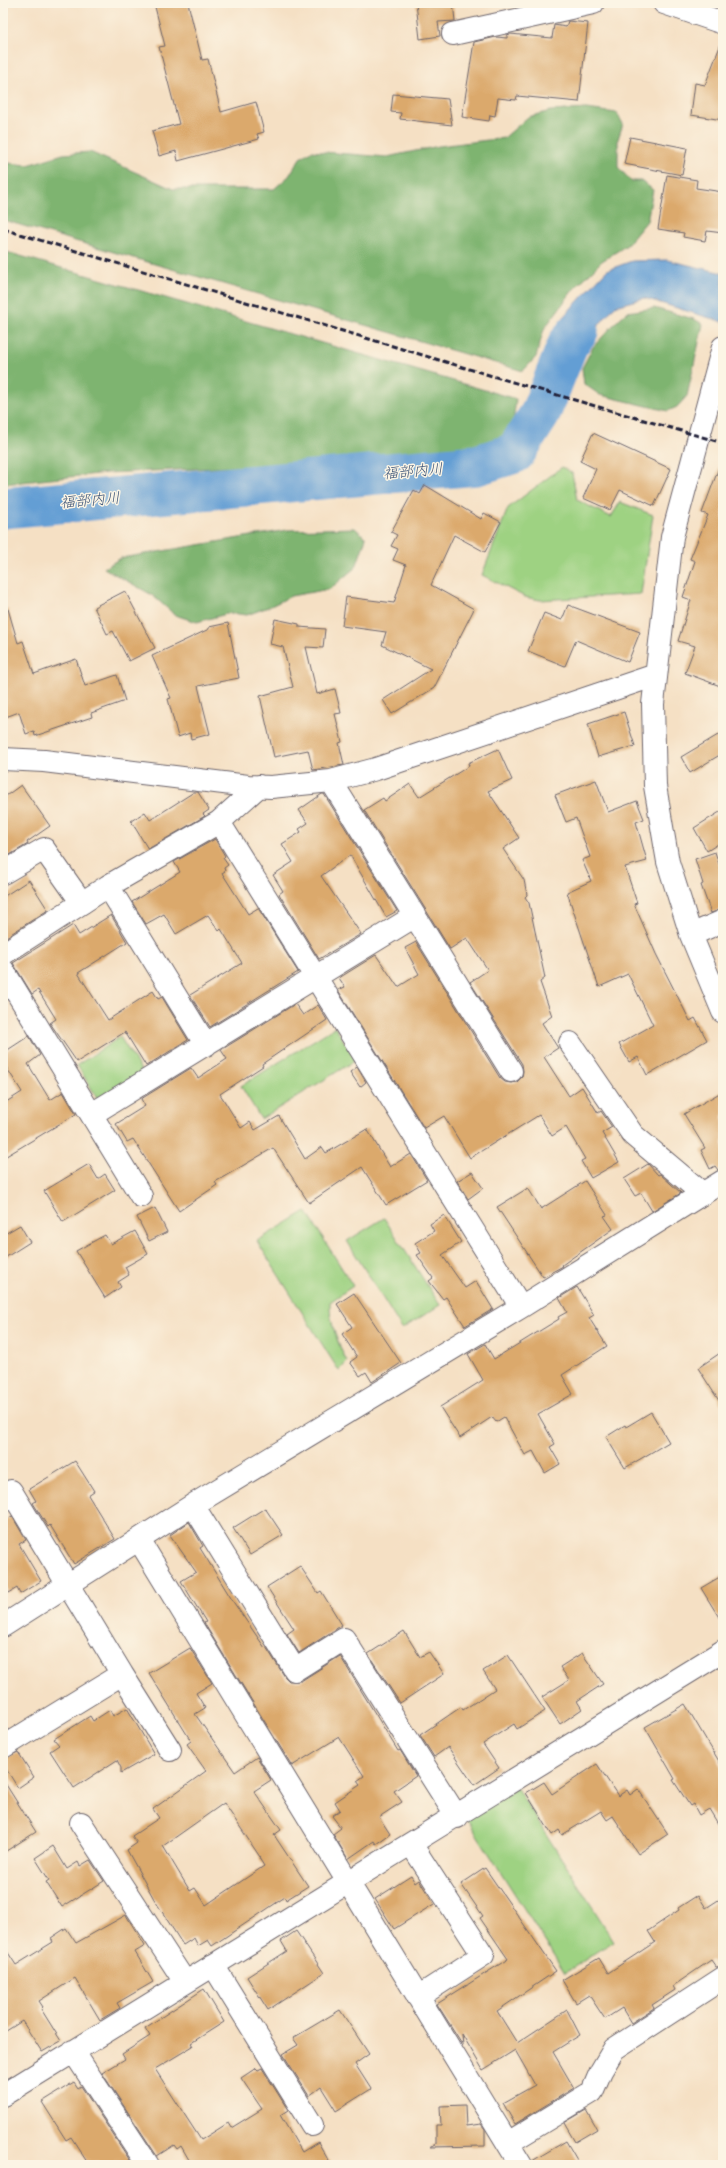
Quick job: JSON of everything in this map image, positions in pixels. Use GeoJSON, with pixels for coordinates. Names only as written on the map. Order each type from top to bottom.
{"type":"FeatureCollection","features":[{"type":"Feature","properties":{"kind":"street"},"geometry":{"type":"LineString","coordinates":[[453,34],[593,3]]}},
{"type":"Feature","properties":{"kind":"street"},"geometry":{"type":"LineString","coordinates":[[664,3],[723,23]]}},
{"type":"Feature","properties":{"kind":"street"},"geometry":{"type":"LineString","coordinates":[[721,355],[672,537],[653,704],[655,786],[668,862],[691,935],[723,1012]]}},
{"type":"Feature","properties":{"kind":"street"},"geometry":{"type":"LineString","coordinates":[[3,759],[44,761],[220,784],[271,787],[331,781],[376,769],[656,675]]}},
{"type":"Feature","properties":{"kind":"street"},"geometry":{"type":"LineString","coordinates":[[331,781],[511,1071]]}},
{"type":"Feature","properties":{"kind":"street"},"geometry":{"type":"LineString","coordinates":[[3,954],[108,886],[219,822],[259,786]]}},
{"type":"Feature","properties":{"kind":"street"},"geometry":{"type":"LineString","coordinates":[[219,822],[521,1307]]}},
{"type":"Feature","properties":{"kind":"street"},"geometry":{"type":"LineString","coordinates":[[3,873],[44,849],[82,903]]}},
{"type":"Feature","properties":{"kind":"street"},"geometry":{"type":"LineString","coordinates":[[108,886],[206,1045]]}},
{"type":"Feature","properties":{"kind":"street"},"geometry":{"type":"LineString","coordinates":[[92,1114],[415,916]]}},
{"type":"Feature","properties":{"kind":"street"},"geometry":{"type":"LineString","coordinates":[[691,935],[723,921]]}},
{"type":"Feature","properties":{"kind":"street"},"geometry":{"type":"LineString","coordinates":[[3,970],[141,1196]]}},
{"type":"Feature","properties":{"kind":"street"},"geometry":{"type":"LineString","coordinates":[[570,1043],[633,1135],[703,1194]]}},
{"type":"Feature","properties":{"kind":"street"},"geometry":{"type":"LineString","coordinates":[[3,1626],[193,1505],[521,1307],[723,1181]]}},
{"type":"Feature","properties":{"kind":"street"},"geometry":{"type":"LineString","coordinates":[[3,1496],[11,1491],[170,1750]]}},
{"type":"Feature","properties":{"kind":"street"},"geometry":{"type":"LineString","coordinates":[[193,1505],[295,1670],[344,1639],[457,1816]]}},
{"type":"Feature","properties":{"kind":"street"},"geometry":{"type":"LineString","coordinates":[[139,1540],[521,2165]]}},
{"type":"Feature","properties":{"kind":"street"},"geometry":{"type":"LineString","coordinates":[[3,2095],[347,1881],[457,1816],[723,1651]]}},
{"type":"Feature","properties":{"kind":"street"},"geometry":{"type":"LineString","coordinates":[[3,1747],[122,1674]]}},
{"type":"Feature","properties":{"kind":"street"},"geometry":{"type":"LineString","coordinates":[[82,1822],[185,1982]]}},
{"type":"Feature","properties":{"kind":"street"},"geometry":{"type":"LineString","coordinates":[[411,1844],[483,1955],[418,1997]]}},
{"type":"Feature","properties":{"kind":"street"},"geometry":{"type":"LineString","coordinates":[[213,1965],[312,2125]]}},
{"type":"Feature","properties":{"kind":"street"},"geometry":{"type":"LineString","coordinates":[[508,2143],[592,2092],[601,2070],[614,2050],[723,1978]]}},
{"type":"Feature","properties":{"kind":"street"},"geometry":{"type":"LineString","coordinates":[[73,2051],[148,2165]]}},
{"type":"Feature","properties":{"kind":"green space"},"geometry":{"type":"Polygon","coordinates":[[[586,109],[617,113],[623,124],[618,139],[618,167],[631,181],[642,181],[653,190],[647,221],[627,245],[602,261],[573,290],[544,329],[536,357],[523,371],[3,220],[3,157],[7,163],[28,165],[63,154],[90,152],[173,189],[274,189],[289,176],[300,158],[311,151],[387,157],[439,146],[504,138],[528,117],[551,111],[586,109]]]}},
{"type":"Feature","properties":{"kind":"green space"},"geometry":{"type":"Polygon","coordinates":[[[3,251],[516,399],[512,431],[478,456],[107,473],[3,484],[3,251]]]}},
{"type":"Feature","properties":{"kind":"green space"},"geometry":{"type":"Polygon","coordinates":[[[654,308],[694,319],[703,324],[687,396],[677,407],[668,411],[600,395],[584,384],[582,368],[593,347],[627,312],[654,308]]]}},
{"type":"Feature","properties":{"kind":"green space"},"geometry":{"type":"Polygon","coordinates":[[[562,467],[572,473],[577,500],[611,517],[620,502],[653,515],[641,594],[540,600],[525,597],[482,575],[508,508],[562,467]]]}},
{"type":"Feature","properties":{"kind":"green space"},"geometry":{"type":"Polygon","coordinates":[[[355,528],[366,538],[356,567],[330,589],[291,596],[271,606],[247,615],[230,613],[197,622],[175,615],[152,595],[104,568],[121,558],[287,530],[355,528]]]}},
{"type":"Feature","properties":{"kind":"green space"},"geometry":{"type":"Polygon","coordinates":[[[335,1027],[356,1060],[261,1119],[241,1086],[335,1027]]]}},
{"type":"Feature","properties":{"kind":"green space"},"geometry":{"type":"Polygon","coordinates":[[[120,1037],[143,1073],[99,1101],[77,1065],[120,1037]]]}},
{"type":"Feature","properties":{"kind":"green space"},"geometry":{"type":"Polygon","coordinates":[[[306,1211],[353,1286],[330,1302],[331,1317],[335,1333],[347,1362],[339,1371],[257,1241],[306,1211]]]}},
{"type":"Feature","properties":{"kind":"green space"},"geometry":{"type":"Polygon","coordinates":[[[384,1218],[440,1305],[402,1329],[347,1241],[384,1218]]]}},
{"type":"Feature","properties":{"kind":"green space"},"geometry":{"type":"Polygon","coordinates":[[[516,1787],[614,1941],[565,1973],[467,1819],[516,1787]]]}},
{"type":"Feature","properties":{"kind":"water"},"geometry":{"type":"Polygon","coordinates":[[[667,260],[723,273],[723,322],[644,298],[615,306],[586,340],[573,361],[571,386],[542,378],[563,317],[607,270],[632,261],[667,260]]]}},
{"type":"Feature","properties":{"kind":"building"},"geometry":{"type":"Polygon","coordinates":[[[154,3],[188,3],[202,60],[208,59],[221,112],[256,102],[264,132],[257,134],[259,139],[178,161],[176,151],[159,156],[152,131],[179,124],[159,47],[165,46],[154,3]]]}},
{"type":"Feature","properties":{"kind":"building"},"geometry":{"type":"Polygon","coordinates":[[[416,3],[453,3],[455,21],[438,22],[440,36],[420,39],[416,3]]]}},
{"type":"Feature","properties":{"kind":"building"},"geometry":{"type":"Polygon","coordinates":[[[568,21],[588,23],[579,102],[517,96],[516,100],[498,98],[495,116],[490,115],[489,121],[462,117],[474,42],[496,37],[507,38],[507,35],[510,34],[552,38],[554,25],[566,27],[568,21]]]}},
{"type":"Feature","properties":{"kind":"building"},"geometry":{"type":"Polygon","coordinates":[[[722,41],[723,120],[691,115],[695,83],[705,85],[722,41]]]}},
{"type":"Feature","properties":{"kind":"building"},"geometry":{"type":"Polygon","coordinates":[[[393,94],[448,99],[452,125],[400,119],[401,113],[391,112],[393,94]]]}},
{"type":"Feature","properties":{"kind":"building"},"geometry":{"type":"Polygon","coordinates":[[[630,137],[687,148],[682,175],[624,164],[630,137]]]}},
{"type":"Feature","properties":{"kind":"building"},"geometry":{"type":"Polygon","coordinates":[[[667,175],[697,180],[696,188],[723,192],[723,233],[707,231],[705,241],[683,237],[684,233],[658,229],[667,175]]]}},
{"type":"Feature","properties":{"kind":"building"},"geometry":{"type":"Polygon","coordinates":[[[593,433],[671,469],[654,506],[620,490],[610,510],[583,498],[596,469],[580,461],[593,433]]]}},
{"type":"Feature","properties":{"kind":"building"},"geometry":{"type":"Polygon","coordinates":[[[721,462],[723,462],[723,687],[685,673],[695,646],[678,641],[691,600],[683,597],[695,561],[690,559],[708,515],[702,513],[721,462]]]}},
{"type":"Feature","properties":{"kind":"building"},"geometry":{"type":"Polygon","coordinates":[[[425,485],[481,519],[484,513],[501,522],[485,552],[454,535],[431,585],[474,609],[434,688],[392,714],[383,700],[431,669],[382,645],[386,632],[342,626],[346,597],[394,603],[406,565],[393,560],[398,549],[391,546],[397,535],[391,532],[414,490],[420,494],[425,485]]]}},
{"type":"Feature","properties":{"kind":"building"},"geometry":{"type":"Polygon","coordinates":[[[125,591],[155,648],[129,661],[113,631],[107,634],[94,607],[125,591]]]}},
{"type":"Feature","properties":{"kind":"building"},"geometry":{"type":"Polygon","coordinates":[[[568,605],[640,632],[628,662],[576,640],[565,666],[528,651],[544,613],[562,620],[568,605]]]}},
{"type":"Feature","properties":{"kind":"building"},"geometry":{"type":"Polygon","coordinates":[[[8,609],[18,643],[23,641],[34,674],[76,659],[85,686],[117,675],[125,701],[91,713],[92,717],[35,736],[34,731],[26,734],[19,712],[3,718],[3,610],[8,609]]]}},
{"type":"Feature","properties":{"kind":"building"},"geometry":{"type":"Polygon","coordinates":[[[275,619],[299,624],[299,627],[325,629],[323,648],[306,647],[317,694],[335,689],[341,713],[335,714],[342,742],[339,743],[344,765],[313,770],[308,750],[274,757],[260,696],[293,687],[283,647],[270,644],[275,619]]]}},
{"type":"Feature","properties":{"kind":"building"},"geometry":{"type":"Polygon","coordinates":[[[228,623],[239,678],[198,686],[210,734],[191,739],[190,733],[178,737],[168,699],[171,698],[152,656],[209,629],[209,627],[228,623]]]}},
{"type":"Feature","properties":{"kind":"building"},"geometry":{"type":"Polygon","coordinates":[[[624,712],[635,746],[598,757],[588,724],[624,712]]]}},
{"type":"Feature","properties":{"kind":"building"},"geometry":{"type":"Polygon","coordinates":[[[723,732],[723,753],[690,773],[681,757],[723,732]]]}},
{"type":"Feature","properties":{"kind":"building"},"geometry":{"type":"Polygon","coordinates":[[[498,749],[512,780],[488,791],[519,838],[503,849],[524,880],[527,895],[525,897],[529,903],[545,978],[540,982],[552,1016],[542,1023],[558,1048],[544,1057],[569,1096],[582,1087],[598,1113],[601,1111],[612,1127],[602,1133],[619,1162],[591,1178],[581,1161],[585,1159],[566,1127],[552,1136],[539,1115],[470,1158],[444,1116],[424,1128],[338,990],[345,987],[339,978],[376,955],[398,987],[419,974],[405,948],[416,942],[500,1078],[505,1082],[511,1083],[517,1082],[522,1077],[522,1064],[470,982],[488,970],[467,938],[450,949],[364,810],[383,798],[385,801],[410,784],[419,797],[469,766],[468,763],[498,749]]]}},
{"type":"Feature","properties":{"kind":"building"},"geometry":{"type":"Polygon","coordinates":[[[596,780],[608,812],[637,801],[644,819],[636,822],[647,861],[625,867],[637,903],[634,904],[656,954],[690,1021],[695,1018],[707,1040],[647,1075],[638,1057],[629,1062],[619,1044],[653,1025],[628,974],[599,987],[567,892],[591,881],[582,860],[590,857],[576,818],[566,822],[555,795],[596,780]]]}},
{"type":"Feature","properties":{"kind":"building"},"geometry":{"type":"Polygon","coordinates":[[[21,785],[50,826],[27,842],[28,844],[3,859],[3,798],[21,785]]]}},
{"type":"Feature","properties":{"kind":"building"},"geometry":{"type":"Polygon","coordinates":[[[194,792],[198,792],[209,810],[203,814],[205,816],[148,849],[131,821],[145,812],[150,820],[194,792]]]}},
{"type":"Feature","properties":{"kind":"building"},"geometry":{"type":"Polygon","coordinates":[[[324,794],[397,911],[386,917],[350,855],[321,876],[361,934],[319,959],[279,894],[283,891],[273,875],[293,862],[282,844],[301,832],[299,829],[308,823],[299,810],[324,794]]]}},
{"type":"Feature","properties":{"kind":"building"},"geometry":{"type":"Polygon","coordinates":[[[723,810],[723,841],[707,851],[694,828],[723,810]]]}},
{"type":"Feature","properties":{"kind":"building"},"geometry":{"type":"Polygon","coordinates":[[[215,839],[225,856],[223,858],[228,865],[224,868],[225,871],[222,873],[248,914],[258,908],[298,972],[210,1027],[190,995],[242,963],[221,929],[219,931],[208,915],[176,934],[164,914],[146,924],[132,902],[180,872],[174,862],[215,839]]]}},
{"type":"Feature","properties":{"kind":"building"},"geometry":{"type":"Polygon","coordinates":[[[715,852],[723,876],[723,909],[711,913],[701,885],[703,884],[695,859],[715,852]]]}},
{"type":"Feature","properties":{"kind":"building"},"geometry":{"type":"Polygon","coordinates":[[[29,880],[48,910],[3,939],[3,897],[29,880]]]}},
{"type":"Feature","properties":{"kind":"building"},"geometry":{"type":"Polygon","coordinates":[[[111,915],[127,942],[78,973],[108,1020],[153,991],[158,999],[162,997],[188,1040],[146,1066],[125,1032],[77,1062],[50,1023],[56,1019],[38,990],[32,994],[13,963],[73,925],[79,935],[111,915]]]}},
{"type":"Feature","properties":{"kind":"building"},"geometry":{"type":"Polygon","coordinates":[[[295,1004],[303,1015],[318,1005],[327,1020],[262,1064],[263,1066],[220,1094],[241,1128],[250,1122],[255,1130],[279,1116],[305,1159],[322,1147],[326,1153],[367,1129],[390,1167],[411,1154],[427,1180],[386,1205],[362,1167],[309,1203],[273,1148],[215,1182],[217,1185],[179,1211],[133,1139],[127,1142],[116,1124],[145,1106],[141,1099],[191,1068],[198,1078],[227,1059],[221,1050],[295,1004]]]}},
{"type":"Feature","properties":{"kind":"building"},"geometry":{"type":"Polygon","coordinates":[[[29,1036],[40,1055],[28,1064],[50,1100],[63,1092],[76,1114],[3,1158],[3,1104],[22,1092],[3,1062],[3,1053],[29,1036]]]}},
{"type":"Feature","properties":{"kind":"building"},"geometry":{"type":"Polygon","coordinates":[[[357,1067],[366,1082],[360,1087],[350,1072],[357,1067]]]}},
{"type":"Feature","properties":{"kind":"building"},"geometry":{"type":"Polygon","coordinates":[[[723,1091],[723,1169],[718,1170],[715,1166],[710,1169],[701,1150],[705,1148],[684,1114],[723,1091]]]}},
{"type":"Feature","properties":{"kind":"building"},"geometry":{"type":"Polygon","coordinates":[[[89,1164],[98,1179],[105,1174],[115,1190],[63,1222],[44,1191],[89,1164]]]}},
{"type":"Feature","properties":{"kind":"building"},"geometry":{"type":"Polygon","coordinates":[[[648,1164],[658,1175],[660,1174],[681,1193],[652,1211],[641,1193],[635,1196],[624,1179],[648,1164]]]}},
{"type":"Feature","properties":{"kind":"building"},"geometry":{"type":"Polygon","coordinates":[[[472,1172],[483,1188],[468,1199],[457,1181],[472,1172]]]}},
{"type":"Feature","properties":{"kind":"building"},"geometry":{"type":"Polygon","coordinates":[[[585,1181],[607,1215],[604,1216],[613,1229],[562,1265],[563,1266],[543,1277],[497,1207],[528,1188],[541,1209],[585,1181]]]}},
{"type":"Feature","properties":{"kind":"building"},"geometry":{"type":"Polygon","coordinates":[[[155,1208],[167,1232],[149,1241],[137,1217],[155,1208]]]}},
{"type":"Feature","properties":{"kind":"building"},"geometry":{"type":"Polygon","coordinates":[[[444,1215],[461,1242],[442,1255],[465,1288],[476,1281],[493,1309],[465,1326],[446,1297],[443,1299],[429,1281],[433,1278],[417,1255],[421,1253],[415,1243],[434,1231],[430,1224],[444,1215]]]}},
{"type":"Feature","properties":{"kind":"building"},"geometry":{"type":"Polygon","coordinates":[[[20,1225],[30,1242],[3,1259],[3,1235],[20,1225]]]}},
{"type":"Feature","properties":{"kind":"building"},"geometry":{"type":"Polygon","coordinates":[[[135,1231],[148,1254],[125,1267],[129,1275],[118,1282],[121,1287],[105,1298],[76,1251],[105,1235],[111,1244],[135,1231]]]}},
{"type":"Feature","properties":{"kind":"building"},"geometry":{"type":"Polygon","coordinates":[[[577,1287],[594,1315],[589,1318],[607,1346],[562,1375],[573,1394],[538,1414],[555,1444],[550,1447],[560,1464],[545,1473],[533,1451],[525,1455],[504,1417],[496,1422],[492,1417],[460,1438],[440,1407],[483,1380],[468,1354],[485,1344],[494,1359],[559,1319],[558,1317],[567,1312],[559,1298],[577,1287]]]}},
{"type":"Feature","properties":{"kind":"building"},"geometry":{"type":"Polygon","coordinates":[[[354,1293],[401,1363],[372,1382],[366,1372],[360,1376],[350,1362],[357,1357],[342,1334],[352,1327],[337,1304],[354,1293]]]}},
{"type":"Feature","properties":{"kind":"building"},"geometry":{"type":"Polygon","coordinates":[[[723,1351],[723,1407],[698,1368],[723,1351]]]}},
{"type":"Feature","properties":{"kind":"building"},"geometry":{"type":"Polygon","coordinates":[[[651,1412],[669,1442],[625,1468],[606,1437],[625,1425],[626,1427],[651,1412]]]}},
{"type":"Feature","properties":{"kind":"building"},"geometry":{"type":"Polygon","coordinates":[[[75,1461],[94,1491],[88,1495],[115,1539],[74,1564],[50,1525],[48,1527],[33,1503],[36,1501],[29,1489],[75,1461]]]}},
{"type":"Feature","properties":{"kind":"building"},"geometry":{"type":"Polygon","coordinates":[[[265,1508],[283,1535],[250,1555],[233,1528],[265,1508]]]}},
{"type":"Feature","properties":{"kind":"building"},"geometry":{"type":"Polygon","coordinates":[[[12,1516],[26,1540],[19,1544],[41,1581],[20,1594],[17,1588],[9,1593],[3,1584],[3,1519],[4,1521],[12,1516]]]}},
{"type":"Feature","properties":{"kind":"building"},"geometry":{"type":"Polygon","coordinates":[[[189,1522],[203,1546],[200,1548],[234,1603],[265,1648],[266,1647],[285,1677],[289,1681],[301,1681],[340,1656],[398,1751],[400,1750],[416,1776],[394,1791],[402,1802],[379,1817],[390,1834],[376,1844],[374,1841],[348,1859],[333,1834],[341,1828],[332,1816],[340,1810],[335,1802],[360,1785],[357,1781],[364,1776],[339,1737],[292,1766],[204,1623],[206,1622],[181,1581],[196,1572],[170,1535],[189,1522]]]}},
{"type":"Feature","properties":{"kind":"building"},"geometry":{"type":"Polygon","coordinates":[[[300,1566],[318,1593],[321,1591],[342,1625],[299,1653],[287,1634],[294,1629],[267,1587],[300,1566]]]}},
{"type":"Feature","properties":{"kind":"building"},"geometry":{"type":"Polygon","coordinates":[[[723,1575],[723,1624],[701,1588],[723,1575]]]}},
{"type":"Feature","properties":{"kind":"building"},"geometry":{"type":"Polygon","coordinates":[[[404,1631],[420,1657],[429,1652],[444,1674],[400,1703],[368,1654],[404,1631]]]}},
{"type":"Feature","properties":{"kind":"building"},"geometry":{"type":"Polygon","coordinates":[[[190,1648],[212,1683],[196,1693],[205,1708],[195,1714],[235,1772],[257,1757],[271,1780],[254,1791],[281,1830],[274,1835],[308,1886],[286,1900],[285,1897],[212,1946],[208,1940],[198,1946],[194,1938],[183,1945],[154,1899],[127,1850],[137,1843],[132,1836],[159,1818],[153,1809],[206,1771],[187,1744],[191,1741],[149,1673],[190,1648]],[[224,1803],[163,1846],[190,1891],[195,1888],[206,1905],[264,1866],[259,1858],[260,1857],[224,1803]]]}},
{"type":"Feature","properties":{"kind":"building"},"geometry":{"type":"Polygon","coordinates":[[[582,1653],[603,1684],[577,1701],[582,1709],[560,1724],[542,1697],[569,1680],[560,1667],[582,1653]]]}},
{"type":"Feature","properties":{"kind":"building"},"geometry":{"type":"Polygon","coordinates":[[[508,1655],[545,1711],[517,1729],[514,1724],[483,1744],[499,1768],[474,1785],[448,1747],[434,1757],[420,1735],[461,1707],[463,1710],[495,1689],[483,1671],[508,1655]]]}},
{"type":"Feature","properties":{"kind":"building"},"geometry":{"type":"Polygon","coordinates":[[[685,1704],[723,1768],[723,1832],[709,1809],[699,1815],[693,1804],[690,1806],[673,1780],[675,1779],[645,1727],[685,1704]]]}},
{"type":"Feature","properties":{"kind":"building"},"geometry":{"type":"Polygon","coordinates":[[[127,1708],[154,1754],[121,1773],[121,1768],[117,1760],[74,1788],[50,1751],[59,1745],[54,1739],[90,1716],[93,1721],[110,1710],[113,1716],[127,1708]]]}},
{"type":"Feature","properties":{"kind":"building"},"geometry":{"type":"Polygon","coordinates":[[[18,1752],[34,1777],[18,1788],[3,1764],[3,1759],[18,1752]]]}},
{"type":"Feature","properties":{"kind":"building"},"geometry":{"type":"Polygon","coordinates":[[[597,1764],[618,1796],[627,1790],[630,1795],[638,1789],[668,1834],[638,1854],[613,1816],[607,1820],[601,1811],[562,1835],[559,1830],[552,1835],[526,1793],[544,1782],[552,1794],[597,1764]]]}},
{"type":"Feature","properties":{"kind":"building"},"geometry":{"type":"Polygon","coordinates":[[[3,1780],[36,1832],[3,1853],[3,1780]]]}},
{"type":"Feature","properties":{"kind":"building"},"geometry":{"type":"Polygon","coordinates":[[[53,1846],[67,1869],[78,1862],[80,1866],[90,1860],[104,1881],[62,1907],[46,1882],[49,1880],[35,1858],[53,1846]]]}},
{"type":"Feature","properties":{"kind":"building"},"geometry":{"type":"Polygon","coordinates":[[[485,1868],[556,1971],[497,2011],[517,2043],[567,2010],[580,2035],[553,2052],[574,2088],[515,2124],[503,2103],[535,2085],[515,2050],[483,2070],[462,2034],[463,2045],[437,2004],[508,1959],[480,1918],[483,1916],[461,1884],[485,1868]]]}},
{"type":"Feature","properties":{"kind":"building"},"geometry":{"type":"Polygon","coordinates":[[[411,1876],[415,1883],[419,1880],[434,1904],[394,1929],[375,1899],[411,1876]]]}},
{"type":"Feature","properties":{"kind":"building"},"geometry":{"type":"Polygon","coordinates":[[[698,1895],[706,1908],[723,1897],[723,1966],[716,1967],[711,1960],[673,1986],[675,1990],[652,2005],[654,2008],[631,2023],[622,2008],[605,2019],[589,1995],[576,2003],[562,1980],[599,1958],[608,1973],[655,1942],[648,1931],[698,1895]]]}},
{"type":"Feature","properties":{"kind":"building"},"geometry":{"type":"Polygon","coordinates":[[[126,1915],[145,1946],[135,1952],[153,1982],[117,2003],[120,2008],[100,2020],[75,1978],[39,2001],[43,2007],[41,2009],[61,2041],[42,2052],[22,2021],[3,2033],[3,1945],[16,1965],[53,1942],[51,1938],[66,1928],[76,1943],[126,1915]]]}},
{"type":"Feature","properties":{"kind":"building"},"geometry":{"type":"Polygon","coordinates":[[[296,1931],[324,1973],[268,2010],[247,1977],[287,1951],[281,1941],[296,1931]]]}},
{"type":"Feature","properties":{"kind":"building"},"geometry":{"type":"Polygon","coordinates":[[[204,1989],[224,2022],[191,2043],[193,2046],[155,2069],[201,2140],[228,2123],[231,2128],[262,2109],[241,2078],[256,2068],[258,2070],[262,2068],[288,2110],[280,2115],[302,2152],[318,2142],[331,2165],[192,2165],[181,2146],[177,2149],[174,2145],[157,2156],[102,2073],[125,2059],[122,2054],[150,2036],[145,2028],[204,1989]]]}},
{"type":"Feature","properties":{"kind":"building"},"geometry":{"type":"Polygon","coordinates":[[[340,2010],[369,2054],[355,2064],[371,2089],[336,2111],[321,2087],[309,2096],[283,2054],[298,2045],[293,2038],[340,2010]]]}},
{"type":"Feature","properties":{"kind":"building"},"geometry":{"type":"Polygon","coordinates":[[[74,2082],[78,2088],[81,2086],[133,2165],[89,2165],[71,2137],[66,2140],[42,2102],[74,2082]]]}},
{"type":"Feature","properties":{"kind":"building"},"geometry":{"type":"Polygon","coordinates":[[[465,2105],[466,2126],[481,2124],[485,2129],[485,2146],[430,2147],[436,2144],[436,2125],[441,2125],[440,2106],[465,2105]]]}},
{"type":"Feature","properties":{"kind":"building"},"geometry":{"type":"Polygon","coordinates":[[[586,2110],[597,2129],[575,2142],[564,2123],[586,2110]]]}},
{"type":"Feature","properties":{"kind":"building"},"geometry":{"type":"Polygon","coordinates":[[[566,2141],[580,2165],[533,2165],[532,2161],[566,2141]]]}},
{"type":"Feature","properties":{"kind":"waterway","name":"福部内川"},"geometry":{"type":"LineString","coordinates":[[3,508],[477,465],[515,453],[540,414],[568,344],[578,331]]}},
{"type":"Feature","properties":{"kind":"railway"},"geometry":{"type":"LineString","coordinates":[[3,229],[509,381],[723,443]]}}]}
